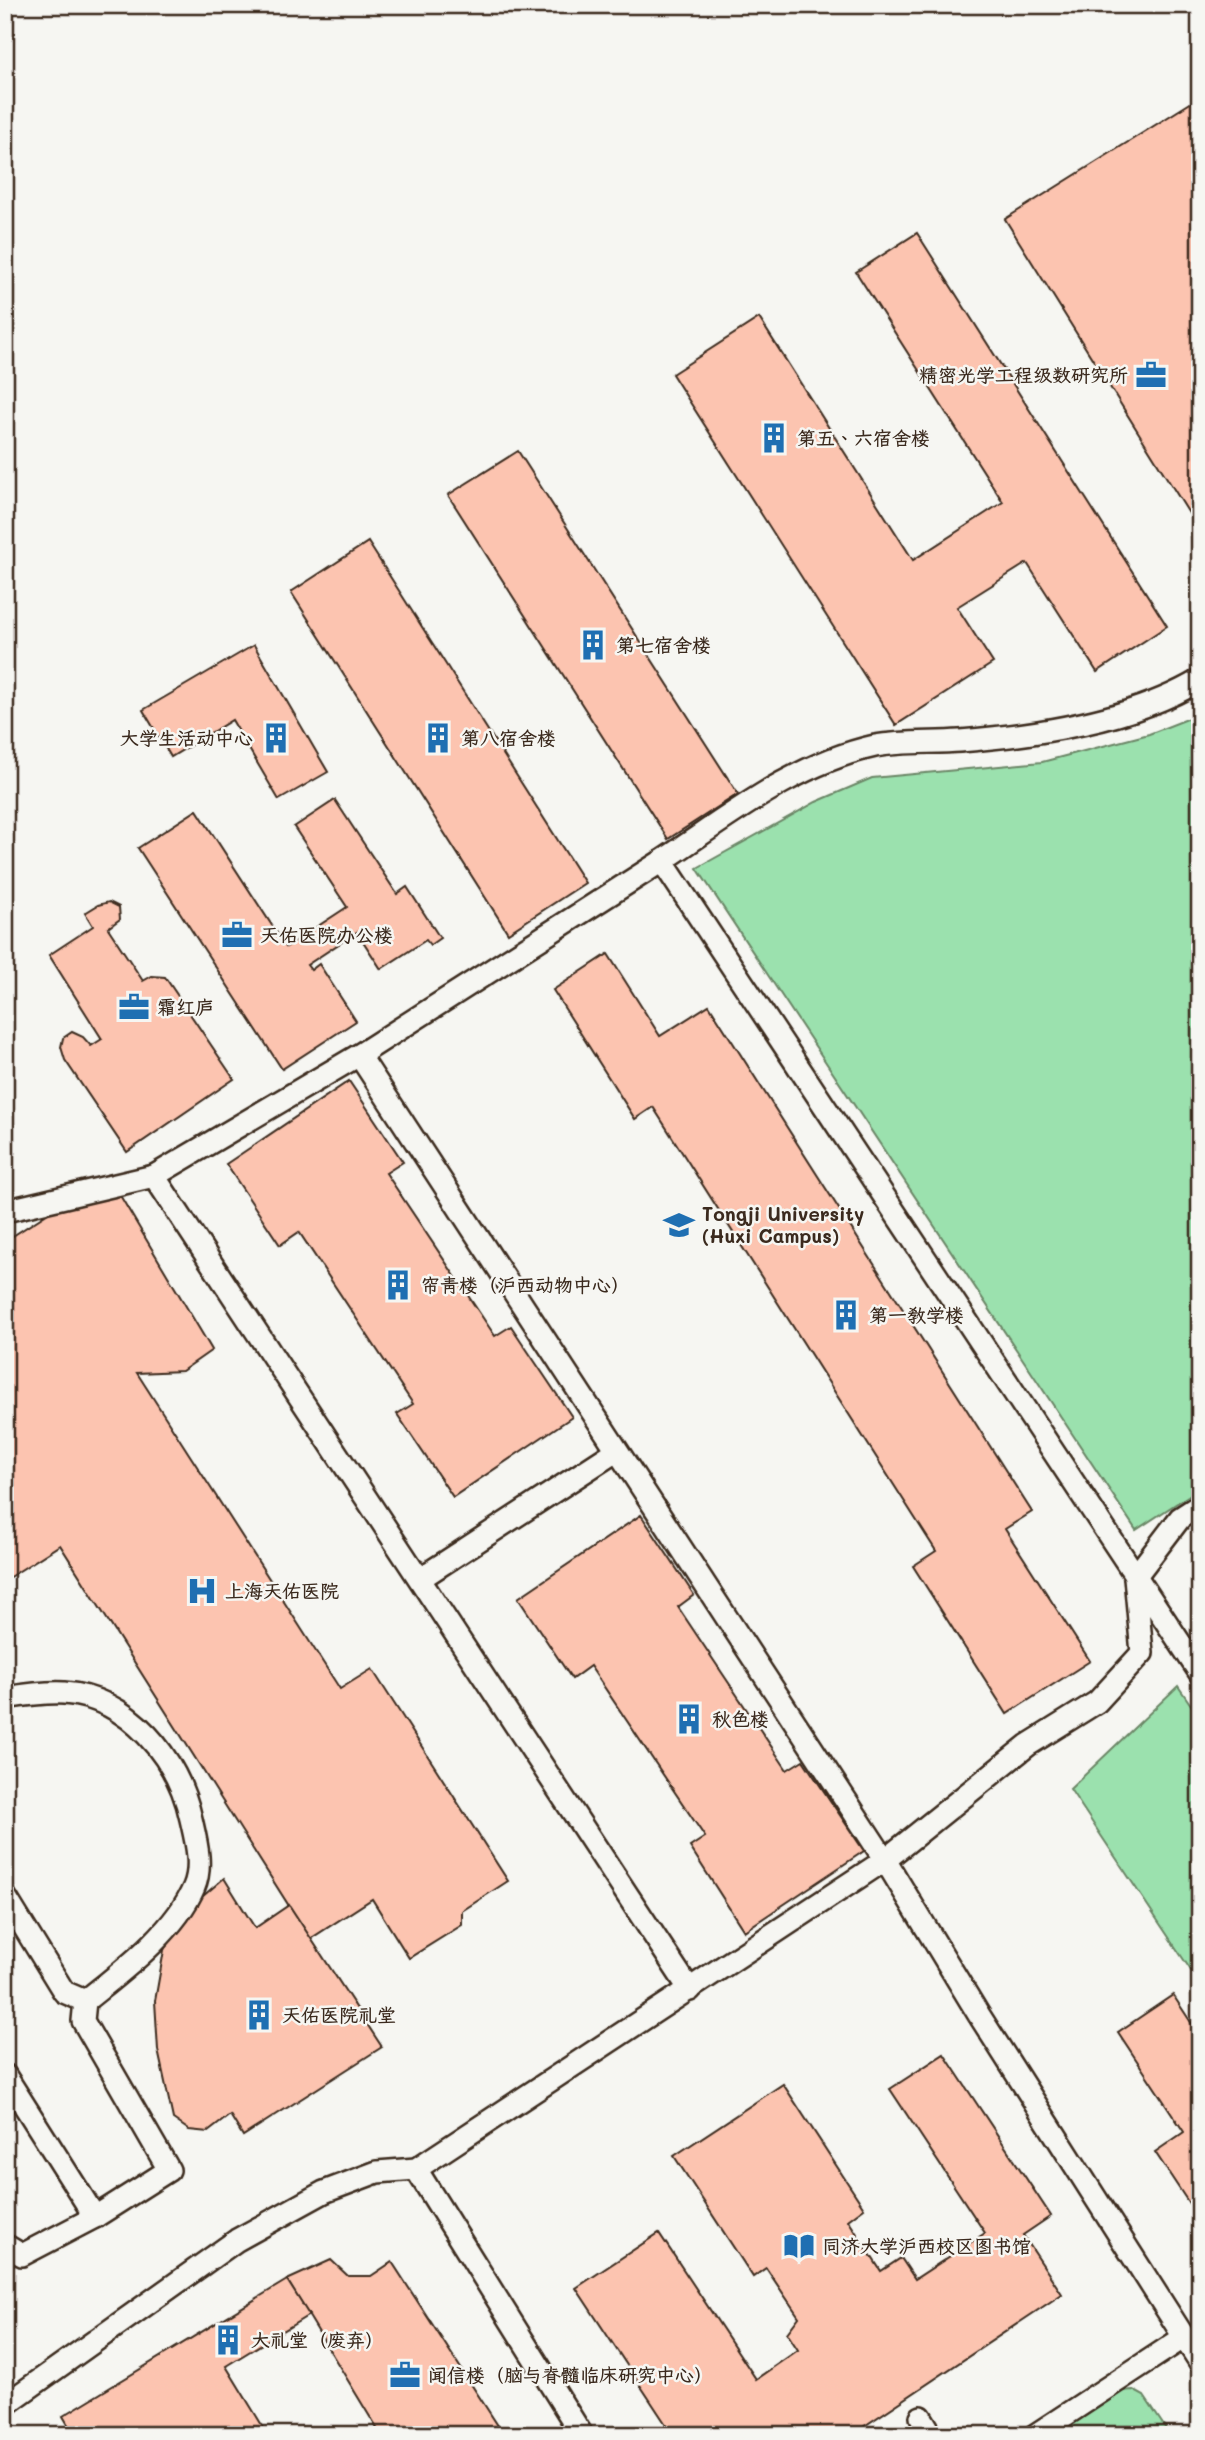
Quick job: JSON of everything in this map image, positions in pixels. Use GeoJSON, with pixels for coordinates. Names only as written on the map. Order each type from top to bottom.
{"type":"FeatureCollection","features":[{"type":"Feature","properties":{"kind":"lane"},"geometry":{"type":"LineString","coordinates":[[5,1211],[154,1176],[359,1055],[776,785],[812,765],[877,746],[963,741],[1054,731],[1124,713],[1200,680]]}},
{"type":"Feature","properties":{"kind":"lane"},"geometry":{"type":"LineString","coordinates":[[662,861],[1200,1673]]}},
{"type":"Feature","properties":{"kind":"lane"},"geometry":{"type":"LineString","coordinates":[[359,1055],[886,1860],[979,2015],[1200,2362]]}},
{"type":"Feature","properties":{"kind":"lane"},"geometry":{"type":"LineString","coordinates":[[154,1176],[690,1990]]}},
{"type":"Feature","properties":{"kind":"lane"},"geometry":{"type":"LineString","coordinates":[[421,1578],[617,1451]]}},
{"type":"Feature","properties":{"kind":"lane"},"geometry":{"type":"LineString","coordinates":[[5,2405],[237,2240],[324,2192],[377,2172],[416,2169],[886,1860],[1028,1745],[1097,1702],[1142,1653],[1135,1577],[1180,1518],[1200,1505]]}},
{"type":"Feature","properties":{"kind":"lane"},"geometry":{"type":"LineString","coordinates":[[5,1698],[64,1693],[90,1698],[119,1711],[148,1735],[173,1770],[189,1811],[198,1852],[195,1884],[181,1912],[135,1958],[85,2001],[83,2021],[169,2170],[95,2217],[22,2255],[5,2245]]}},
{"type":"Feature","properties":{"kind":"lane"},"geometry":{"type":"LineString","coordinates":[[5,1896],[64,1992],[85,2001]]}},
{"type":"Feature","properties":{"kind":"lane"},"geometry":{"type":"LineString","coordinates":[[5,2075],[95,2217]]}},
{"type":"Feature","properties":{"kind":"lane"},"geometry":{"type":"LineString","coordinates":[[416,2169],[582,2435]]}},
{"type":"Feature","properties":{"kind":"lane"},"geometry":{"type":"LineString","coordinates":[[1035,2435],[1183,2338]]}},
{"type":"Feature","properties":{"kind":"green space"},"geometry":{"type":"Polygon","coordinates":[[[1200,714],[1200,1488],[1136,1530],[697,868],[816,802],[872,778],[1042,762],[1149,734],[1200,714]]]}},
{"type":"Feature","properties":{"kind":"green space"},"geometry":{"type":"Polygon","coordinates":[[[1178,1686],[1200,1718],[1200,1984],[1070,1789],[1178,1686]]]}},
{"type":"Feature","properties":{"kind":"green space"},"geometry":{"type":"Polygon","coordinates":[[[1133,2390],[1144,2396],[1170,2435],[1056,2435],[1122,2391],[1133,2390]]]}},
{"type":"Feature","properties":{"kind":"building","name":"精密光学工程级数研究所"},"geometry":{"type":"Polygon","coordinates":[[[1200,97],[1200,531],[1005,219],[1200,97]]]}},
{"type":"Feature","properties":{"kind":"building","name":"第五、六宿舍楼"},"geometry":{"type":"Polygon","coordinates":[[[917,233],[1167,626],[1097,672],[1027,563],[957,607],[993,663],[896,725],[672,374],[759,318],[913,560],[1003,502],[856,272],[917,233]]]}},
{"type":"Feature","properties":{"kind":"building","name":"第七宿舍楼"},"geometry":{"type":"Polygon","coordinates":[[[518,451],[738,794],[668,839],[448,495],[518,451]]]}},
{"type":"Feature","properties":{"kind":"building","name":"第八宿舍楼"},"geometry":{"type":"Polygon","coordinates":[[[368,542],[585,883],[508,933],[291,592],[368,542]]]}},
{"type":"Feature","properties":{"kind":"building","name":"大学生活动中心"},"geometry":{"type":"Polygon","coordinates":[[[254,645],[328,772],[279,800],[232,720],[171,757],[143,710],[254,645]]]}},
{"type":"Feature","properties":{"kind":"building","name":"天佑医院办公楼"},"geometry":{"type":"Polygon","coordinates":[[[335,800],[397,894],[407,887],[440,938],[430,945],[426,940],[381,969],[357,932],[307,965],[311,970],[319,964],[356,1021],[282,1069],[138,848],[197,810],[286,947],[347,907],[294,827],[335,800]]]}},
{"type":"Feature","properties":{"kind":"building","name":"霜红庐"},"geometry":{"type":"Polygon","coordinates":[[[109,902],[119,907],[120,919],[108,928],[143,981],[152,976],[165,977],[234,1079],[127,1152],[65,1060],[61,1047],[63,1038],[72,1032],[83,1037],[91,1046],[102,1039],[49,955],[93,926],[85,913],[109,902]]]}},
{"type":"Feature","properties":{"kind":"building","name":"第一教学楼"},"geometry":{"type":"Polygon","coordinates":[[[608,954],[660,1036],[709,1005],[1032,1512],[1005,1529],[1090,1661],[1007,1714],[913,1566],[936,1551],[653,1107],[635,1119],[553,990],[608,954]]]}},
{"type":"Feature","properties":{"kind":"building","name":"帘青楼（沪西动物中心）"},"geometry":{"type":"Polygon","coordinates":[[[349,1081],[403,1162],[386,1173],[495,1336],[511,1326],[572,1417],[453,1497],[397,1414],[413,1404],[299,1232],[280,1245],[226,1164],[349,1081]]]}},
{"type":"Feature","properties":{"kind":"building"},"geometry":{"type":"Polygon","coordinates":[[[118,1192],[212,1350],[182,1371],[137,1373],[340,1689],[372,1669],[508,1881],[462,1911],[462,1925],[409,1958],[372,1899],[310,1939],[60,1545],[5,1580],[5,1241],[67,1201],[118,1192]]]}},
{"type":"Feature","properties":{"kind":"building","name":"秋色楼"},"geometry":{"type":"Polygon","coordinates":[[[641,1515],[694,1595],[678,1607],[787,1770],[803,1760],[864,1851],[744,1931],[690,1847],[705,1837],[590,1666],[572,1679],[518,1598],[641,1515]]]}},
{"type":"Feature","properties":{"kind":"building","name":"天佑医院礼堂"},"geometry":{"type":"Polygon","coordinates":[[[224,1878],[255,1928],[289,1905],[382,2047],[243,2136],[230,2115],[208,2132],[189,2130],[173,2119],[158,2050],[155,2001],[164,1950],[173,1932],[195,1903],[224,1878]]]}},
{"type":"Feature","properties":{"kind":"building"},"geometry":{"type":"Polygon","coordinates":[[[1173,1995],[1200,2036],[1200,2220],[1155,2152],[1184,2132],[1118,2032],[1173,1995]]]}},
{"type":"Feature","properties":{"kind":"building","name":"同济大学沪西校区图书馆"},"geometry":{"type":"Polygon","coordinates":[[[944,2054],[1051,2216],[1023,2235],[1062,2294],[851,2435],[673,2435],[576,2288],[659,2233],[756,2379],[798,2350],[787,2333],[799,2317],[766,2268],[753,2277],[674,2156],[783,2084],[864,2208],[848,2220],[881,2271],[901,2258],[915,2279],[985,2233],[890,2089],[944,2054]]]}},
{"type":"Feature","properties":{"kind":"building","name":"闻信楼（脑与脊髓临床研究中心）"},"geometry":{"type":"Polygon","coordinates":[[[331,2260],[348,2276],[371,2276],[392,2262],[504,2435],[381,2435],[287,2280],[331,2260]]]}},
{"type":"Feature","properties":{"kind":"building","name":"大礼堂（废弃）"},"geometry":{"type":"Polygon","coordinates":[[[287,2280],[309,2315],[226,2366],[268,2435],[74,2435],[63,2416],[287,2280]]]}},
{"type":"Feature","properties":{"kind":"place","name":"精密光学工程级数研究所"},"geometry":{"type":"Point","coordinates":[1151,375]}},
{"type":"Feature","properties":{"kind":"place","name":"第五、六宿舍楼"},"geometry":{"type":"Point","coordinates":[774,438]}},
{"type":"Feature","properties":{"kind":"place","name":"第七宿舍楼"},"geometry":{"type":"Point","coordinates":[593,645]}},
{"type":"Feature","properties":{"kind":"place","name":"大学生活动中心"},"geometry":{"type":"Point","coordinates":[276,738]}},
{"type":"Feature","properties":{"kind":"place","name":"第八宿舍楼"},"geometry":{"type":"Point","coordinates":[438,738]}},
{"type":"Feature","properties":{"kind":"place","name":"天佑医院办公楼"},"geometry":{"type":"Point","coordinates":[237,935]}},
{"type":"Feature","properties":{"kind":"place","name":"霜红庐"},"geometry":{"type":"Point","coordinates":[134,1007]}},
{"type":"Feature","properties":{"kind":"place","name":"Tongji University (Huxi Campus)"},"geometry":{"type":"Point","coordinates":[679,1225]}},
{"type":"Feature","properties":{"kind":"place","name":"帘青楼（沪西动物中心）"},"geometry":{"type":"Point","coordinates":[398,1285]}},
{"type":"Feature","properties":{"kind":"place","name":"第一教学楼"},"geometry":{"type":"Point","coordinates":[846,1315]}},
{"type":"Feature","properties":{"kind":"place","name":"上海天佑医院"},"geometry":{"type":"Point","coordinates":[202,1591]}},
{"type":"Feature","properties":{"kind":"place","name":"秋色楼"},"geometry":{"type":"Point","coordinates":[689,1719]}},
{"type":"Feature","properties":{"kind":"place","name":"天佑医院礼堂"},"geometry":{"type":"Point","coordinates":[259,2015]}},
{"type":"Feature","properties":{"kind":"place","name":"同济大学沪西校区图书馆"},"geometry":{"type":"Point","coordinates":[799,2246]}},
{"type":"Feature","properties":{"kind":"place","name":"大礼堂（废弃）"},"geometry":{"type":"Point","coordinates":[228,2340]}},
{"type":"Feature","properties":{"kind":"place","name":"闻信楼（脑与脊髓临床研究中心）"},"geometry":{"type":"Point","coordinates":[405,2375]}}]}
